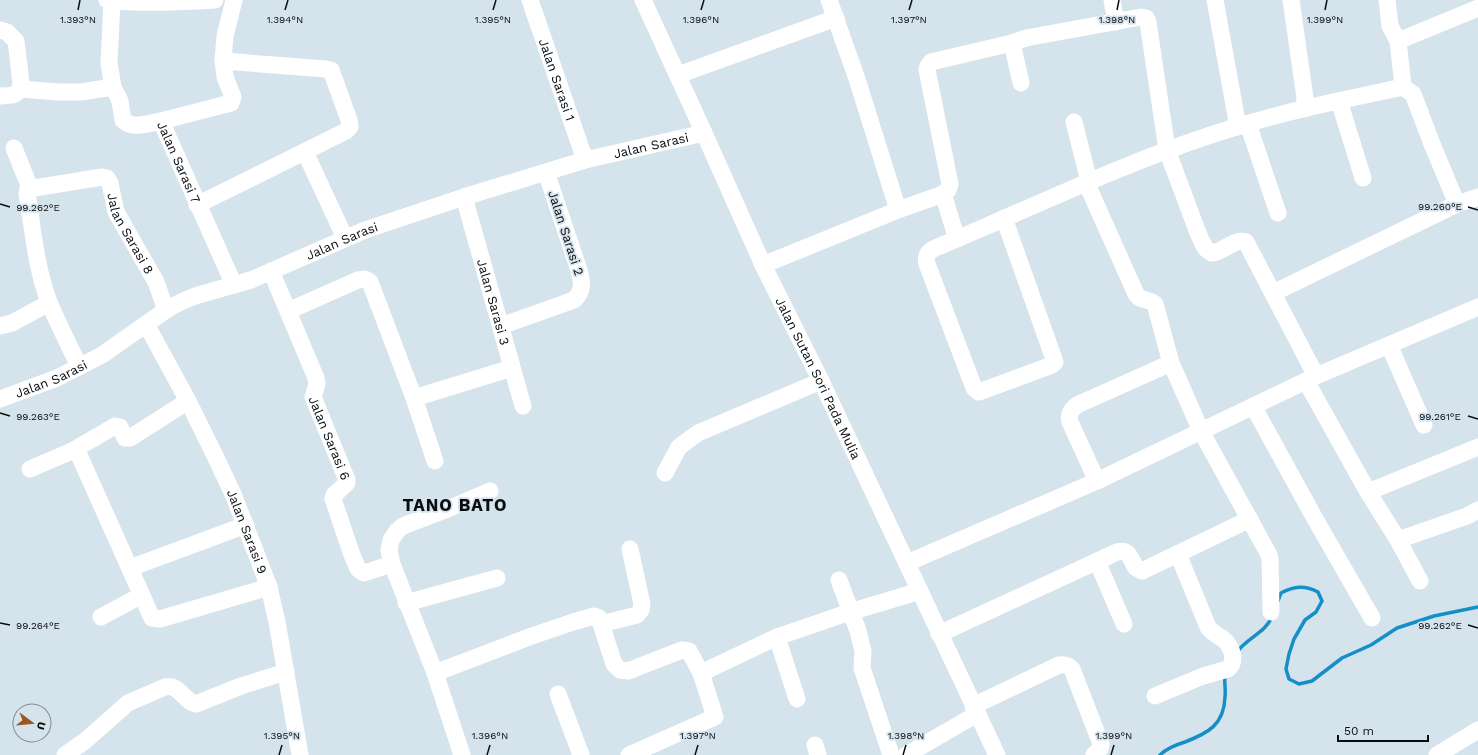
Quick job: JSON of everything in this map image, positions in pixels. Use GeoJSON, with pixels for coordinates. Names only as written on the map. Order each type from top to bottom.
{"type":"FeatureCollection","features":[{"type":"Feature","properties":{"kind":"street"},"geometry":{"type":"LineString","coordinates":[[110,0],[164,2],[215,0]]}},
{"type":"Feature","properties":{"kind":"street","name":"Jalan Sarasi 7"},"geometry":{"type":"LineString","coordinates":[[110,0],[109,63],[113,87],[120,101],[123,120],[125,123],[135,125],[161,121],[234,285]]}},
{"type":"Feature","properties":{"kind":"street"},"geometry":{"type":"LineString","coordinates":[[161,121],[231,103],[233,97],[225,77],[223,61],[225,36],[234,0]]}},
{"type":"Feature","properties":{"kind":"street","name":"Jalan Sarasi 1"},"geometry":{"type":"LineString","coordinates":[[530,0],[585,160]]}},
{"type":"Feature","properties":{"kind":"street","name":"Jalan Sutan Sori Pada Mulia"},"geometry":{"type":"LineString","coordinates":[[643,0],[763,265],[821,381],[997,755]]}},
{"type":"Feature","properties":{"kind":"street"},"geometry":{"type":"LineString","coordinates":[[829,0],[857,79],[898,210]]}},
{"type":"Feature","properties":{"kind":"street"},"geometry":{"type":"LineString","coordinates":[[1112,0],[1116,22]]}},
{"type":"Feature","properties":{"kind":"street"},"geometry":{"type":"LineString","coordinates":[[1215,0],[1243,126],[1278,213]]}},
{"type":"Feature","properties":{"kind":"street"},"geometry":{"type":"LineString","coordinates":[[1291,0],[1305,98],[1304,108]]}},
{"type":"Feature","properties":{"kind":"street"},"geometry":{"type":"LineString","coordinates":[[1387,0],[1390,26],[1398,41],[1403,87]]}},
{"type":"Feature","properties":{"kind":"street"},"geometry":{"type":"LineString","coordinates":[[1398,41],[1478,8]]}},
{"type":"Feature","properties":{"kind":"street"},"geometry":{"type":"LineString","coordinates":[[763,265],[898,210],[943,194],[948,190],[950,184],[928,66],[931,62],[1012,43],[1026,38],[1144,17],[1148,22],[1167,150],[1192,218],[1205,248],[1214,253],[1239,241],[1244,241],[1249,247],[1273,293],[1311,378],[1368,492],[1398,540],[1420,581]]}},
{"type":"Feature","properties":{"kind":"street"},"geometry":{"type":"LineString","coordinates":[[678,75],[836,18]]}},
{"type":"Feature","properties":{"kind":"street"},"geometry":{"type":"LineString","coordinates":[[0,30],[7,32],[16,41],[21,83],[18,93],[14,95],[0,96]]}},
{"type":"Feature","properties":{"kind":"street"},"geometry":{"type":"LineString","coordinates":[[1012,43],[1021,83]]}},
{"type":"Feature","properties":{"kind":"street"},"geometry":{"type":"LineString","coordinates":[[198,205],[346,131],[350,127],[350,120],[330,70],[223,61]]}},
{"type":"Feature","properties":{"kind":"street"},"geometry":{"type":"LineString","coordinates":[[20,89],[81,92],[113,87]]}},
{"type":"Feature","properties":{"kind":"street"},"geometry":{"type":"LineString","coordinates":[[1004,218],[1055,362],[1052,365],[982,392],[977,392],[974,388],[926,258],[929,252],[933,249],[957,239],[1004,218],[1087,182],[1167,150],[1304,108],[1403,87],[1413,94],[1457,204]]}},
{"type":"Feature","properties":{"kind":"street"},"geometry":{"type":"LineString","coordinates":[[1339,101],[1364,178]]}},
{"type":"Feature","properties":{"kind":"street"},"geometry":{"type":"LineString","coordinates":[[1074,122],[1087,182],[1136,294],[1140,298],[1151,301],[1155,304],[1171,363],[1201,431],[1270,558],[1271,612]]}},
{"type":"Feature","properties":{"kind":"street","name":"Jalan Sarasi"},"geometry":{"type":"LineString","coordinates":[[0,399],[57,378],[102,355],[166,310],[181,302],[271,271],[365,230],[464,197],[585,160],[704,133]]}},
{"type":"Feature","properties":{"kind":"street"},"geometry":{"type":"LineString","coordinates":[[14,148],[30,188],[28,189],[27,194],[36,256],[49,303],[79,366]]}},
{"type":"Feature","properties":{"kind":"street"},"geometry":{"type":"LineString","coordinates":[[305,152],[345,238]]}},
{"type":"Feature","properties":{"kind":"street","name":"Jalan Sarasi 2"},"geometry":{"type":"LineString","coordinates":[[501,326],[574,300],[580,294],[582,280],[546,172]]}},
{"type":"Feature","properties":{"kind":"street","name":"Jalan Sarasi 8"},"geometry":{"type":"LineString","coordinates":[[30,188],[107,178],[110,183],[116,212],[156,282],[166,310]]}},
{"type":"Feature","properties":{"kind":"street"},"geometry":{"type":"LineString","coordinates":[[943,194],[957,239]]}},
{"type":"Feature","properties":{"kind":"street","name":"Jalan Sarasi 3"},"geometry":{"type":"LineString","coordinates":[[464,197],[523,406]]}},
{"type":"Feature","properties":{"kind":"street"},"geometry":{"type":"LineString","coordinates":[[1273,293],[1457,204],[1478,197]]}},
{"type":"Feature","properties":{"kind":"street","name":"Jalan Sarasi 6"},"geometry":{"type":"LineString","coordinates":[[271,271],[316,378],[317,384],[313,397],[347,480],[347,484],[334,495],[333,499],[352,555],[358,569],[364,573],[392,564]]}},
{"type":"Feature","properties":{"kind":"street"},"geometry":{"type":"LineString","coordinates":[[288,311],[358,280],[368,280],[370,282],[414,398],[435,461]]}},
{"type":"Feature","properties":{"kind":"street"},"geometry":{"type":"LineString","coordinates":[[0,326],[12,323],[49,303]]}},
{"type":"Feature","properties":{"kind":"street"},"geometry":{"type":"LineString","coordinates":[[907,563],[1096,481],[1311,378],[1478,307]]}},
{"type":"Feature","properties":{"kind":"street","name":"Jalan Sarasi 9"},"geometry":{"type":"LineString","coordinates":[[146,324],[188,401],[233,494],[269,587],[277,622],[300,755]]}},
{"type":"Feature","properties":{"kind":"street"},"geometry":{"type":"LineString","coordinates":[[1389,345],[1424,425]]}},
{"type":"Feature","properties":{"kind":"street"},"geometry":{"type":"LineString","coordinates":[[1096,481],[1070,422],[1070,412],[1077,406],[1171,363]]}},
{"type":"Feature","properties":{"kind":"street"},"geometry":{"type":"LineString","coordinates":[[414,398],[512,368]]}},
{"type":"Feature","properties":{"kind":"street"},"geometry":{"type":"LineString","coordinates":[[665,473],[679,447],[698,433],[821,381]]}},
{"type":"Feature","properties":{"kind":"street"},"geometry":{"type":"LineString","coordinates":[[30,469],[72,451],[115,426],[120,427],[125,438],[130,438],[188,401]]}},
{"type":"Feature","properties":{"kind":"street"},"geometry":{"type":"LineString","coordinates":[[1253,406],[1372,618]]}},
{"type":"Feature","properties":{"kind":"street"},"geometry":{"type":"LineString","coordinates":[[1368,492],[1478,448]]}},
{"type":"Feature","properties":{"kind":"street"},"geometry":{"type":"LineString","coordinates":[[72,451],[79,455],[152,618],[160,619],[269,587]]}},
{"type":"Feature","properties":{"kind":"street"},"geometry":{"type":"LineString","coordinates":[[462,755],[435,673],[406,602],[392,564],[389,550],[391,540],[397,531],[403,526],[490,491]]}},
{"type":"Feature","properties":{"kind":"street"},"geometry":{"type":"LineString","coordinates":[[1398,540],[1467,516],[1478,510]]}},
{"type":"Feature","properties":{"kind":"street"},"geometry":{"type":"LineString","coordinates":[[939,634],[1117,552],[1124,550],[1129,553],[1136,568],[1142,571],[1250,519]]}},
{"type":"Feature","properties":{"kind":"street"},"geometry":{"type":"LineString","coordinates":[[130,568],[246,525]]}},
{"type":"Feature","properties":{"kind":"street"},"geometry":{"type":"LineString","coordinates":[[601,624],[637,615],[641,610],[642,604],[630,549]]}},
{"type":"Feature","properties":{"kind":"street"},"geometry":{"type":"LineString","coordinates":[[1155,696],[1203,676],[1223,671],[1231,667],[1233,662],[1230,647],[1225,640],[1214,634],[1208,627],[1178,554]]}},
{"type":"Feature","properties":{"kind":"street"},"geometry":{"type":"LineString","coordinates":[[1097,561],[1124,624]]}},
{"type":"Feature","properties":{"kind":"street"},"geometry":{"type":"LineString","coordinates":[[406,602],[497,578]]}},
{"type":"Feature","properties":{"kind":"street"},"geometry":{"type":"LineString","coordinates":[[839,580],[858,631],[863,652],[862,668],[892,755]]}},
{"type":"Feature","properties":{"kind":"street"},"geometry":{"type":"LineString","coordinates":[[701,673],[778,637],[850,612],[920,591]]}},
{"type":"Feature","properties":{"kind":"street"},"geometry":{"type":"LineString","coordinates":[[101,617],[142,595]]}},
{"type":"Feature","properties":{"kind":"street"},"geometry":{"type":"LineString","coordinates":[[435,673],[573,622],[594,616],[599,618],[614,664],[620,670],[628,671],[685,650],[691,652],[701,673],[715,717],[629,755]]}},
{"type":"Feature","properties":{"kind":"street"},"geometry":{"type":"LineString","coordinates":[[778,637],[797,699]]}},
{"type":"Feature","properties":{"kind":"street"},"geometry":{"type":"LineString","coordinates":[[906,755],[975,710],[1063,664],[1072,669],[1101,744],[1100,749],[1094,755]]}},
{"type":"Feature","properties":{"kind":"street"},"geometry":{"type":"LineString","coordinates":[[65,755],[85,741],[128,702],[165,687],[175,687],[189,702],[196,704],[241,686],[286,672]]}},
{"type":"Feature","properties":{"kind":"street"},"geometry":{"type":"LineString","coordinates":[[558,694],[581,755]]}},
{"type":"Feature","properties":{"kind":"street"},"geometry":{"type":"LineString","coordinates":[[1436,755],[1478,730]]}},
{"type":"Feature","properties":{"kind":"waterway"},"geometry":{"type":"LineString","coordinates":[[1278,601],[1281,593],[1300,587],[1309,588],[1318,592],[1322,601],[1316,612],[1305,620],[1294,639],[1289,654],[1286,669],[1289,679],[1299,684],[1312,681],[1342,658],[1371,645],[1397,628],[1434,616],[1478,607]]}},
{"type":"Feature","properties":{"kind":"waterway"},"geometry":{"type":"LineString","coordinates":[[1238,651],[1246,642],[1266,626],[1272,616]]}},
{"type":"Feature","properties":{"kind":"waterway"},"geometry":{"type":"LineString","coordinates":[[1160,755],[1165,750],[1208,731],[1218,721],[1222,715],[1224,707],[1225,675]]}},
{"type":"Feature","properties":{"kind":"district","name":"TANO BATO"},"geometry":{"type":"Point","coordinates":[455,505]}}]}
